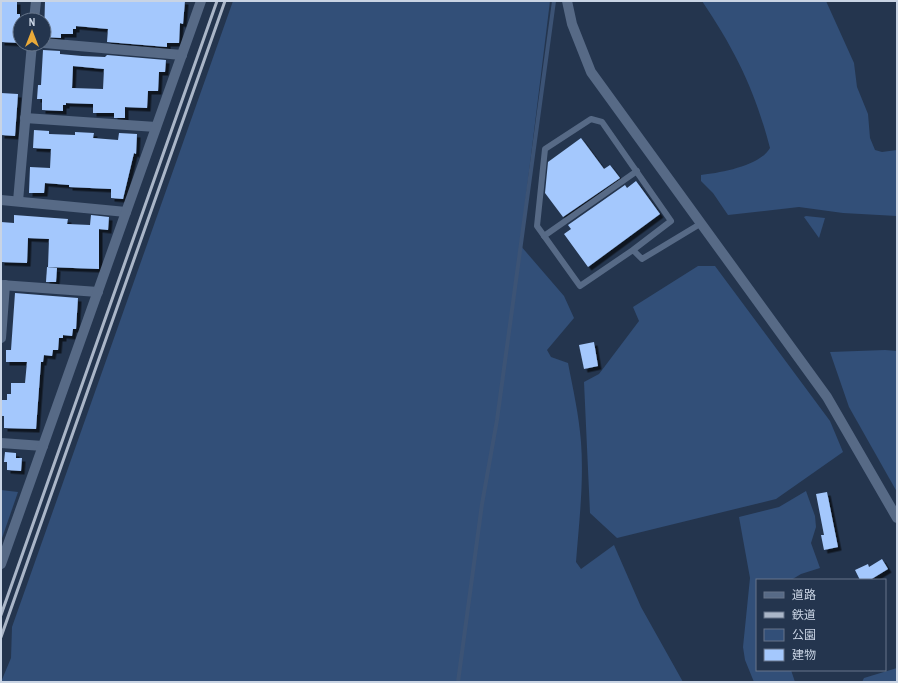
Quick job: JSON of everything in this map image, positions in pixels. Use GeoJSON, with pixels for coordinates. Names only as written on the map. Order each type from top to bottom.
{"type":"FeatureCollection","features":[{"type":"Feature","properties":{"kind":"street"},"geometry":{"type":"LineString","coordinates":[[35,12],[36,1]]}},
{"type":"Feature","properties":{"kind":"street"},"geometry":{"type":"LineString","coordinates":[[1,564],[201,1]]}},
{"type":"Feature","properties":{"kind":"street"},"geometry":{"type":"LineString","coordinates":[[567,1],[572,24],[590,72],[827,396],[897,518]]}},
{"type":"Feature","properties":{"kind":"street"},"geometry":{"type":"LineString","coordinates":[[52,44],[182,55]]}},
{"type":"Feature","properties":{"kind":"street"},"geometry":{"type":"LineString","coordinates":[[18,201],[31,52]]}},
{"type":"Feature","properties":{"kind":"street"},"geometry":{"type":"LineString","coordinates":[[25,118],[156,128]]}},
{"type":"Feature","properties":{"kind":"street"},"geometry":{"type":"LineString","coordinates":[[1,200],[126,212]]}},
{"type":"Feature","properties":{"kind":"street"},"geometry":{"type":"LineString","coordinates":[[1,338],[3,285],[98,292]]}},
{"type":"Feature","properties":{"kind":"street"},"geometry":{"type":"LineString","coordinates":[[1,443],[43,446]]}},
{"type":"Feature","properties":{"kind":"lane"},"geometry":{"type":"LineString","coordinates":[[592,120],[602,122],[637,171],[672,221],[580,286],[536,226],[544,149],[592,120]]}},
{"type":"Feature","properties":{"kind":"lane"},"geometry":{"type":"LineString","coordinates":[[544,236],[637,171]]}},
{"type":"Feature","properties":{"kind":"lane"},"geometry":{"type":"LineString","coordinates":[[633,250],[642,259],[700,224]]}},
{"type":"Feature","properties":{"kind":"green space"},"geometry":{"type":"Polygon","coordinates":[[[233,1],[550,1],[520,245],[564,296],[574,318],[547,350],[551,357],[568,363],[579,422],[582,472],[576,562],[581,569],[614,545],[641,607],[683,682],[1,682],[11,658],[12,627],[233,1]]]}},
{"type":"Feature","properties":{"kind":"green space"},"geometry":{"type":"Polygon","coordinates":[[[702,1],[826,1],[854,63],[857,87],[868,114],[870,138],[875,150],[882,152],[897,150],[897,216],[843,213],[799,207],[728,215],[713,193],[701,181],[701,175],[739,168],[758,160],[770,148],[758,107],[743,71],[724,36],[702,1]]]}},
{"type":"Feature","properties":{"kind":"green space"},"geometry":{"type":"Polygon","coordinates":[[[804,217],[825,218],[819,238],[804,217]]]}},
{"type":"Feature","properties":{"kind":"green space"},"geometry":{"type":"Polygon","coordinates":[[[698,266],[715,266],[830,421],[843,452],[776,499],[617,538],[590,513],[584,382],[599,374],[639,321],[633,307],[698,266]]]}},
{"type":"Feature","properties":{"kind":"green space"},"geometry":{"type":"Polygon","coordinates":[[[897,351],[897,492],[849,407],[830,352],[897,351]]]}},
{"type":"Feature","properties":{"kind":"green space"},"geometry":{"type":"Polygon","coordinates":[[[1,490],[18,492],[1,541],[1,490]]]}},
{"type":"Feature","properties":{"kind":"green space"},"geometry":{"type":"Polygon","coordinates":[[[806,491],[815,516],[816,527],[811,543],[820,568],[801,574],[793,579],[756,579],[756,671],[791,671],[795,682],[754,682],[745,660],[743,647],[750,578],[739,517],[779,507],[806,491]]]}},
{"type":"Feature","properties":{"kind":"green space"},"geometry":{"type":"Polygon","coordinates":[[[897,668],[897,682],[862,682],[864,678],[897,668]]]}},
{"type":"Feature","properties":{"kind":"building"},"geometry":{"type":"Polygon","coordinates":[[[2,1],[17,1],[17,12],[12,12],[12,43],[1,42],[2,1]]]}},
{"type":"Feature","properties":{"kind":"building"},"geometry":{"type":"Polygon","coordinates":[[[45,1],[185,1],[183,24],[180,23],[179,43],[167,43],[167,47],[107,42],[108,29],[76,26],[76,29],[73,29],[73,34],[61,34],[61,38],[52,37],[52,12],[45,12],[45,1]]]}},
{"type":"Feature","properties":{"kind":"building"},"geometry":{"type":"Polygon","coordinates":[[[60,51],[60,54],[82,56],[105,57],[107,55],[166,60],[165,72],[159,72],[158,91],[148,91],[147,108],[125,107],[125,118],[114,118],[114,113],[93,113],[93,104],[66,103],[66,105],[63,105],[63,111],[42,110],[42,99],[37,99],[38,85],[41,85],[43,52],[60,51]],[[73,66],[72,88],[103,89],[104,69],[73,66]]]}},
{"type":"Feature","properties":{"kind":"building"},"geometry":{"type":"Polygon","coordinates":[[[1,93],[18,94],[15,136],[1,135],[1,93]]]}},
{"type":"Feature","properties":{"kind":"building"},"geometry":{"type":"Polygon","coordinates":[[[34,130],[49,131],[49,134],[75,135],[75,132],[94,133],[93,138],[118,140],[119,133],[137,134],[136,154],[134,153],[123,199],[111,198],[111,189],[69,187],[69,185],[45,183],[44,193],[29,193],[30,167],[50,168],[51,149],[33,148],[34,130]]]}},
{"type":"Feature","properties":{"kind":"building"},"geometry":{"type":"Polygon","coordinates":[[[581,138],[604,169],[610,165],[620,178],[563,217],[545,193],[548,162],[581,138]]]}},
{"type":"Feature","properties":{"kind":"building"},"geometry":{"type":"Polygon","coordinates":[[[636,181],[660,214],[588,267],[564,234],[571,229],[568,225],[625,185],[627,188],[636,181]]]}},
{"type":"Feature","properties":{"kind":"building"},"geometry":{"type":"Polygon","coordinates":[[[14,215],[68,219],[67,224],[90,225],[91,215],[109,217],[108,230],[99,229],[99,269],[48,267],[49,239],[28,238],[27,263],[1,262],[1,222],[14,223],[14,215]]]}},
{"type":"Feature","properties":{"kind":"building"},"geometry":{"type":"Polygon","coordinates":[[[47,267],[57,268],[56,282],[46,282],[47,267]]]}},
{"type":"Feature","properties":{"kind":"building"},"geometry":{"type":"Polygon","coordinates":[[[15,293],[78,298],[76,329],[73,329],[72,336],[63,335],[63,338],[59,338],[58,350],[53,350],[52,356],[44,355],[43,362],[41,362],[36,429],[4,428],[4,416],[1,416],[1,400],[7,400],[7,394],[11,394],[11,383],[25,383],[27,362],[6,362],[6,350],[11,350],[15,293]]]}},
{"type":"Feature","properties":{"kind":"building"},"geometry":{"type":"Polygon","coordinates":[[[594,342],[598,366],[584,369],[579,345],[594,342]]]}},
{"type":"Feature","properties":{"kind":"building"},"geometry":{"type":"Polygon","coordinates":[[[5,452],[16,453],[16,458],[22,458],[21,471],[7,470],[7,462],[4,462],[5,452]]]}},
{"type":"Feature","properties":{"kind":"building"},"geometry":{"type":"Polygon","coordinates":[[[827,492],[838,547],[824,550],[821,535],[824,535],[816,494],[827,492]]]}},
{"type":"Feature","properties":{"kind":"building"},"geometry":{"type":"Polygon","coordinates":[[[882,559],[888,569],[872,579],[860,579],[855,570],[868,564],[869,567],[882,559]]]}},
{"type":"Feature","properties":{"kind":"waterway"},"geometry":{"type":"LineString","coordinates":[[458,682],[482,504],[497,420],[554,1]]}},
{"type":"Feature","properties":{"kind":"railway"},"geometry":{"type":"LineString","coordinates":[[1,615],[217,1]]}},
{"type":"Feature","properties":{"kind":"railway"},"geometry":{"type":"LineString","coordinates":[[1,637],[225,1]]}}]}
